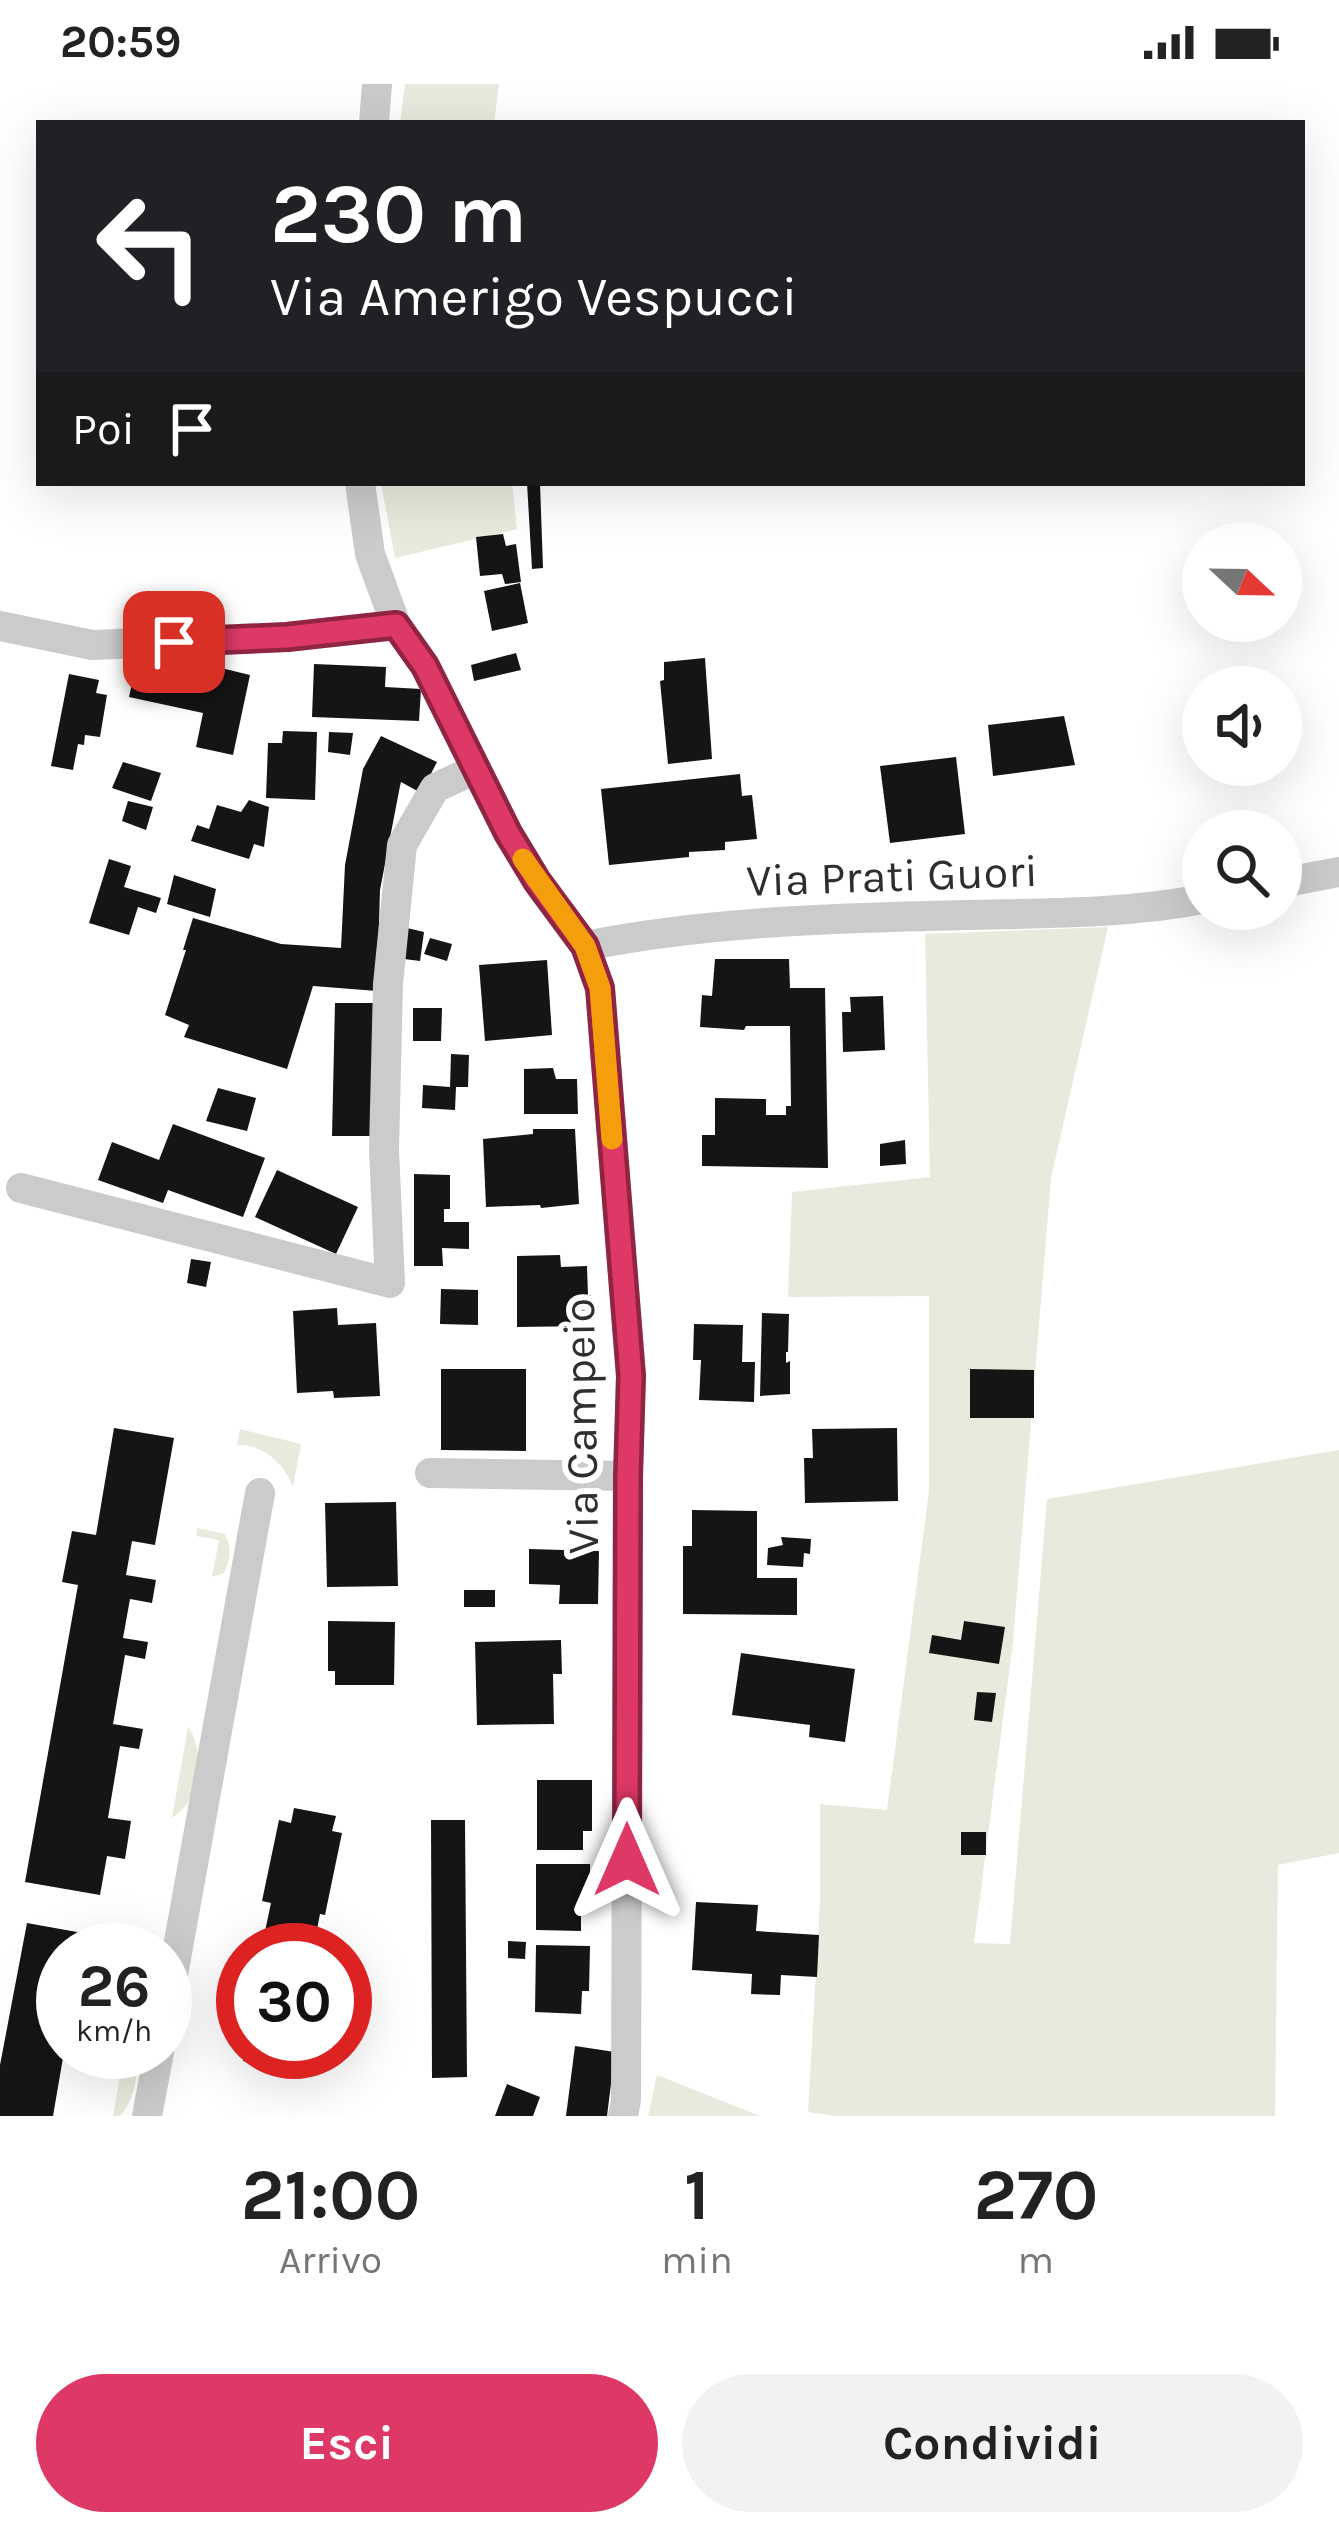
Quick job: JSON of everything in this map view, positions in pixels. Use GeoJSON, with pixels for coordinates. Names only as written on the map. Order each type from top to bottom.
{"type":"FeatureCollection","features":[{"type":"Feature","properties":{"kind":"street"},"geometry":{"type":"LineString","coordinates":[[374,120],[377,84]]}},
{"type":"Feature","properties":{"kind":"street","name":"Via Campeio"},"geometry":{"type":"LineString","coordinates":[[360,486],[370,554],[396,625],[425,666],[508,833],[585,946],[600,988],[631,1376],[623,2116]]}},
{"type":"Feature","properties":{"kind":"street"},"geometry":{"type":"LineString","coordinates":[[0,626],[92,644],[287,637],[396,625]]}},
{"type":"Feature","properties":{"kind":"street"},"geometry":{"type":"LineString","coordinates":[[21,1188],[390,1282],[384,1150],[388,984],[402,845],[435,788],[476,770]]}},
{"type":"Feature","properties":{"kind":"street"},"geometry":{"type":"LineString","coordinates":[[1302,879],[1339,872]]}},
{"type":"Feature","properties":{"kind":"street","name":"Via Prati Guori"},"geometry":{"type":"LineString","coordinates":[[585,946],[648,934],[825,918],[1117,911],[1182,902]]}},
{"type":"Feature","properties":{"kind":"street"},"geometry":{"type":"LineString","coordinates":[[430,1473],[628,1476]]}},
{"type":"Feature","properties":{"kind":"street"},"geometry":{"type":"LineString","coordinates":[[182,1923],[260,1493]]}},
{"type":"Feature","properties":{"kind":"street"},"geometry":{"type":"LineString","coordinates":[[147,2116],[154,2079]]}},
{"type":"Feature","properties":{"kind":"shaded area"},"geometry":{"type":"Polygon","coordinates":[[[405,84],[499,84],[494,120],[400,120],[405,84]]]}},
{"type":"Feature","properties":{"kind":"shaded area"},"geometry":{"type":"Polygon","coordinates":[[[382,486],[512,486],[517,529],[395,558],[382,486]]]}},
{"type":"Feature","properties":{"kind":"shaded area"},"geometry":{"type":"Polygon","coordinates":[[[1108,927],[1051,1178],[1013,1642],[974,1943],[1010,1944],[1047,1499],[1339,1450],[1339,1853],[1278,1865],[1275,2116],[836,2116],[808,2112],[820,1900],[820,1804],[887,1810],[929,1491],[929,1296],[788,1297],[792,1192],[930,1177],[925,934],[1108,927]]]}},
{"type":"Feature","properties":{"kind":"shaded area"},"geometry":{"type":"Polygon","coordinates":[[[240,1429],[301,1444],[293,1487],[272,1457],[237,1445],[240,1429]]]}},
{"type":"Feature","properties":{"kind":"shaded area"},"geometry":{"type":"Polygon","coordinates":[[[197,1528],[225,1534],[230,1554],[224,1573],[212,1577],[219,1540],[196,1536],[197,1528]]]}},
{"type":"Feature","properties":{"kind":"shaded area"},"geometry":{"type":"Polygon","coordinates":[[[188,1727],[198,1754],[197,1775],[187,1804],[172,1818],[188,1727]]]}},
{"type":"Feature","properties":{"kind":"shaded area"},"geometry":{"type":"Polygon","coordinates":[[[657,2075],[760,2116],[648,2116],[657,2075]]]}},
{"type":"Feature","properties":{"kind":"shaded area"},"geometry":{"type":"Polygon","coordinates":[[[119,2079],[136,2079],[125,2110],[113,2116],[119,2079]]]}},
{"type":"Feature","properties":{"kind":"building"},"geometry":{"type":"Polygon","coordinates":[[[527,486],[540,486],[543,568],[532,569],[527,486]]]}},
{"type":"Feature","properties":{"kind":"building"},"geometry":{"type":"Polygon","coordinates":[[[503,534],[506,546],[516,544],[521,582],[505,584],[502,574],[480,576],[476,537],[503,534]]]}},
{"type":"Feature","properties":{"kind":"building"},"geometry":{"type":"Polygon","coordinates":[[[520,583],[528,623],[492,631],[484,591],[520,583]]]}},
{"type":"Feature","properties":{"kind":"building"},"geometry":{"type":"Polygon","coordinates":[[[516,653],[521,670],[474,681],[471,665],[516,653]]]}},
{"type":"Feature","properties":{"kind":"building"},"geometry":{"type":"Polygon","coordinates":[[[705,658],[712,759],[668,764],[660,681],[664,680],[664,662],[705,658]]]}},
{"type":"Feature","properties":{"kind":"building"},"geometry":{"type":"Polygon","coordinates":[[[137,661],[215,678],[217,667],[250,675],[233,755],[196,747],[203,713],[129,697],[137,661]]]}},
{"type":"Feature","properties":{"kind":"building"},"geometry":{"type":"Polygon","coordinates":[[[314,664],[386,667],[385,687],[421,689],[419,721],[312,717],[314,664]]]}},
{"type":"Feature","properties":{"kind":"building"},"geometry":{"type":"Polygon","coordinates":[[[69,674],[99,680],[96,693],[107,695],[100,737],[85,735],[84,745],[78,744],[73,770],[51,766],[69,674]]]}},
{"type":"Feature","properties":{"kind":"building"},"geometry":{"type":"Polygon","coordinates":[[[1064,716],[1075,765],[993,776],[988,725],[1064,716]]]}},
{"type":"Feature","properties":{"kind":"building"},"geometry":{"type":"Polygon","coordinates":[[[283,731],[317,732],[315,800],[266,798],[268,743],[282,743],[283,731]]]}},
{"type":"Feature","properties":{"kind":"building"},"geometry":{"type":"Polygon","coordinates":[[[329,732],[353,733],[350,755],[328,752],[329,732]]]}},
{"type":"Feature","properties":{"kind":"building"},"geometry":{"type":"Polygon","coordinates":[[[381,736],[437,762],[421,793],[401,782],[380,890],[377,991],[313,986],[287,1069],[184,1037],[189,1025],[165,1015],[193,918],[281,944],[341,948],[345,865],[363,769],[381,736]]]}},
{"type":"Feature","properties":{"kind":"building"},"geometry":{"type":"Polygon","coordinates":[[[956,757],[965,834],[890,843],[880,766],[956,757]]]}},
{"type":"Feature","properties":{"kind":"building"},"geometry":{"type":"Polygon","coordinates":[[[123,762],[161,773],[151,801],[112,788],[123,762]]]}},
{"type":"Feature","properties":{"kind":"building"},"geometry":{"type":"Polygon","coordinates":[[[740,774],[742,796],[752,795],[757,839],[725,842],[725,850],[689,852],[689,857],[609,865],[601,789],[740,774]]]}},
{"type":"Feature","properties":{"kind":"building"},"geometry":{"type":"Polygon","coordinates":[[[249,800],[269,807],[264,847],[254,844],[249,859],[191,841],[197,825],[209,829],[217,805],[241,812],[249,800]]]}},
{"type":"Feature","properties":{"kind":"building"},"geometry":{"type":"Polygon","coordinates":[[[128,801],[153,807],[146,830],[122,821],[128,801]]]}},
{"type":"Feature","properties":{"kind":"building"},"geometry":{"type":"Polygon","coordinates":[[[109,859],[131,866],[124,887],[161,898],[156,913],[138,907],[129,935],[89,923],[109,859]]]}},
{"type":"Feature","properties":{"kind":"building"},"geometry":{"type":"Polygon","coordinates":[[[174,875],[216,889],[210,917],[167,904],[174,875]]]}},
{"type":"Feature","properties":{"kind":"building"},"geometry":{"type":"Polygon","coordinates":[[[407,928],[424,932],[420,961],[404,959],[407,928]]]}},
{"type":"Feature","properties":{"kind":"building"},"geometry":{"type":"Polygon","coordinates":[[[430,938],[452,944],[447,961],[424,954],[430,938]]]}},
{"type":"Feature","properties":{"kind":"building"},"geometry":{"type":"Polygon","coordinates":[[[715,959],[789,959],[790,988],[825,988],[828,1168],[702,1166],[702,1135],[715,1135],[715,1098],[766,1099],[766,1115],[786,1115],[786,1106],[791,1106],[790,1026],[700,1027],[702,995],[712,996],[715,959]]]}},
{"type":"Feature","properties":{"kind":"building"},"geometry":{"type":"Polygon","coordinates":[[[547,960],[552,1035],[485,1041],[479,965],[547,960]]]}},
{"type":"Feature","properties":{"kind":"building"},"geometry":{"type":"Polygon","coordinates":[[[883,996],[885,1050],[843,1052],[842,1012],[851,1012],[850,997],[883,996]]]}},
{"type":"Feature","properties":{"kind":"building"},"geometry":{"type":"Polygon","coordinates":[[[335,1003],[377,1003],[375,1136],[332,1136],[335,1003]]]}},
{"type":"Feature","properties":{"kind":"building"},"geometry":{"type":"Polygon","coordinates":[[[413,1008],[442,1008],[441,1041],[413,1041],[413,1008]]]}},
{"type":"Feature","properties":{"kind":"building"},"geometry":{"type":"Polygon","coordinates":[[[451,1054],[469,1055],[468,1087],[456,1087],[455,1110],[422,1108],[423,1085],[450,1087],[451,1054]]]}},
{"type":"Feature","properties":{"kind":"building"},"geometry":{"type":"Polygon","coordinates":[[[553,1068],[556,1079],[577,1079],[578,1114],[524,1114],[524,1069],[553,1068]]]}},
{"type":"Feature","properties":{"kind":"building"},"geometry":{"type":"Polygon","coordinates":[[[218,1088],[256,1098],[247,1131],[206,1121],[218,1088]]]}},
{"type":"Feature","properties":{"kind":"building"},"geometry":{"type":"Polygon","coordinates":[[[173,1124],[265,1158],[243,1217],[168,1190],[163,1203],[98,1180],[112,1142],[159,1160],[173,1124]]]}},
{"type":"Feature","properties":{"kind":"building"},"geometry":{"type":"Polygon","coordinates":[[[533,1129],[575,1129],[579,1204],[486,1207],[483,1139],[533,1134],[533,1129]]]}},
{"type":"Feature","properties":{"kind":"building"},"geometry":{"type":"Polygon","coordinates":[[[905,1140],[906,1164],[880,1166],[880,1144],[905,1140]]]}},
{"type":"Feature","properties":{"kind":"building"},"geometry":{"type":"Polygon","coordinates":[[[277,1170],[358,1207],[336,1254],[255,1217],[277,1170]]]}},
{"type":"Feature","properties":{"kind":"building"},"geometry":{"type":"Polygon","coordinates":[[[414,1174],[450,1175],[450,1209],[444,1209],[444,1222],[469,1222],[469,1249],[442,1248],[443,1266],[414,1266],[414,1174]]]}},
{"type":"Feature","properties":{"kind":"building"},"geometry":{"type":"Polygon","coordinates":[[[560,1255],[561,1267],[587,1266],[590,1326],[517,1327],[517,1256],[560,1255]]]}},
{"type":"Feature","properties":{"kind":"building"},"geometry":{"type":"Polygon","coordinates":[[[191,1259],[211,1262],[206,1287],[187,1283],[191,1259]]]}},
{"type":"Feature","properties":{"kind":"building"},"geometry":{"type":"Polygon","coordinates":[[[441,1289],[478,1290],[478,1325],[440,1324],[441,1289]]]}},
{"type":"Feature","properties":{"kind":"building"},"geometry":{"type":"Polygon","coordinates":[[[337,1308],[338,1325],[376,1323],[380,1396],[334,1398],[333,1391],[297,1393],[293,1311],[337,1308]]]}},
{"type":"Feature","properties":{"kind":"building"},"geometry":{"type":"Polygon","coordinates":[[[762,1313],[789,1314],[786,1363],[790,1361],[790,1394],[760,1396],[762,1313]]]}},
{"type":"Feature","properties":{"kind":"building"},"geometry":{"type":"Polygon","coordinates":[[[694,1324],[743,1325],[742,1362],[755,1362],[754,1402],[699,1400],[701,1360],[693,1360],[694,1324]]]}},
{"type":"Feature","properties":{"kind":"building"},"geometry":{"type":"Polygon","coordinates":[[[441,1369],[526,1369],[526,1451],[441,1450],[441,1369]]]}},
{"type":"Feature","properties":{"kind":"building"},"geometry":{"type":"Polygon","coordinates":[[[970,1369],[1034,1370],[1034,1418],[970,1418],[970,1369]]]}},
{"type":"Feature","properties":{"kind":"building"},"geometry":{"type":"Polygon","coordinates":[[[114,1428],[174,1438],[155,1545],[132,1541],[126,1575],[156,1580],[152,1603],[130,1599],[123,1638],[148,1642],[145,1659],[125,1655],[113,1724],[143,1729],[139,1749],[120,1746],[108,1818],[131,1821],[125,1859],[107,1856],[100,1895],[25,1882],[78,1585],[62,1582],[72,1531],[96,1535],[114,1428]]]}},
{"type":"Feature","properties":{"kind":"building"},"geometry":{"type":"Polygon","coordinates":[[[897,1428],[898,1501],[805,1503],[804,1458],[813,1458],[812,1429],[897,1428]]]}},
{"type":"Feature","properties":{"kind":"building"},"geometry":{"type":"Polygon","coordinates":[[[396,1502],[398,1586],[327,1587],[325,1503],[396,1502]]]}},
{"type":"Feature","properties":{"kind":"building"},"geometry":{"type":"Polygon","coordinates":[[[692,1510],[757,1511],[757,1578],[797,1578],[797,1615],[683,1614],[683,1546],[692,1546],[692,1510]]]}},
{"type":"Feature","properties":{"kind":"building"},"geometry":{"type":"Polygon","coordinates":[[[781,1537],[811,1539],[803,1567],[767,1565],[768,1548],[783,1545],[781,1537]]]}},
{"type":"Feature","properties":{"kind":"building"},"geometry":{"type":"Polygon","coordinates":[[[529,1549],[599,1551],[598,1604],[559,1604],[560,1585],[529,1584],[529,1549]]]}},
{"type":"Feature","properties":{"kind":"building"},"geometry":{"type":"Polygon","coordinates":[[[464,1590],[495,1590],[495,1607],[464,1607],[464,1590]]]}},
{"type":"Feature","properties":{"kind":"building"},"geometry":{"type":"Polygon","coordinates":[[[328,1621],[395,1622],[394,1685],[335,1685],[335,1671],[328,1671],[328,1621]]]}},
{"type":"Feature","properties":{"kind":"building"},"geometry":{"type":"Polygon","coordinates":[[[964,1621],[1005,1627],[999,1664],[929,1653],[932,1635],[961,1640],[964,1621]]]}},
{"type":"Feature","properties":{"kind":"building"},"geometry":{"type":"Polygon","coordinates":[[[561,1640],[562,1674],[553,1674],[554,1724],[477,1725],[475,1642],[561,1640]]]}},
{"type":"Feature","properties":{"kind":"building"},"geometry":{"type":"Polygon","coordinates":[[[741,1653],[855,1669],[845,1742],[809,1737],[810,1725],[732,1715],[741,1653]]]}},
{"type":"Feature","properties":{"kind":"building"},"geometry":{"type":"Polygon","coordinates":[[[977,1692],[996,1693],[992,1722],[974,1720],[977,1692]]]}},
{"type":"Feature","properties":{"kind":"building"},"geometry":{"type":"Polygon","coordinates":[[[537,1780],[592,1780],[592,1831],[583,1831],[583,1850],[537,1850],[537,1780]]]}},
{"type":"Feature","properties":{"kind":"building"},"geometry":{"type":"Polygon","coordinates":[[[294,1808],[336,1816],[332,1831],[342,1833],[325,1915],[320,1914],[318,1923],[267,1923],[271,1903],[262,1901],[279,1820],[291,1823],[294,1808]]]}},
{"type":"Feature","properties":{"kind":"building"},"geometry":{"type":"Polygon","coordinates":[[[431,1820],[465,1820],[467,2077],[432,2078],[431,1820]]]}},
{"type":"Feature","properties":{"kind":"building"},"geometry":{"type":"Polygon","coordinates":[[[961,1832],[986,1832],[986,1855],[961,1855],[961,1832]]]}},
{"type":"Feature","properties":{"kind":"building"},"geometry":{"type":"Polygon","coordinates":[[[536,1864],[590,1864],[590,1911],[581,1911],[581,1931],[536,1930],[536,1864]]]}},
{"type":"Feature","properties":{"kind":"building"},"geometry":{"type":"Polygon","coordinates":[[[696,1902],[758,1905],[756,1931],[819,1935],[817,1977],[781,1975],[780,1995],[751,1994],[752,1974],[692,1970],[696,1902]]]}},
{"type":"Feature","properties":{"kind":"building"},"geometry":{"type":"Polygon","coordinates":[[[27,1923],[36,1925],[36,2079],[59,2079],[53,2116],[0,2116],[0,2065],[27,1923]]]}},
{"type":"Feature","properties":{"kind":"building"},"geometry":{"type":"Polygon","coordinates":[[[508,1941],[526,1942],[525,1959],[508,1958],[508,1941]]]}},
{"type":"Feature","properties":{"kind":"building"},"geometry":{"type":"Polygon","coordinates":[[[536,1945],[590,1946],[589,1991],[582,1991],[581,2014],[535,2012],[536,1945]]]}},
{"type":"Feature","properties":{"kind":"building"},"geometry":{"type":"Polygon","coordinates":[[[575,2046],[615,2052],[607,2116],[566,2116],[575,2046]]]}},
{"type":"Feature","properties":{"kind":"building"},"geometry":{"type":"Polygon","coordinates":[[[507,2084],[540,2097],[533,2116],[495,2116],[507,2084]]]}},
{"type":"Feature","properties":{"kind":"slow traffic"},"geometry":{"type":"LineString","coordinates":[[523,859],[585,946],[600,988],[612,1139]]}},
{"type":"Feature","properties":{"kind":"route"},"geometry":{"type":"LineString","coordinates":[[174,642],[287,637],[396,625],[425,666],[508,833],[585,946],[600,988],[631,1376],[627,1860]]}}]}
